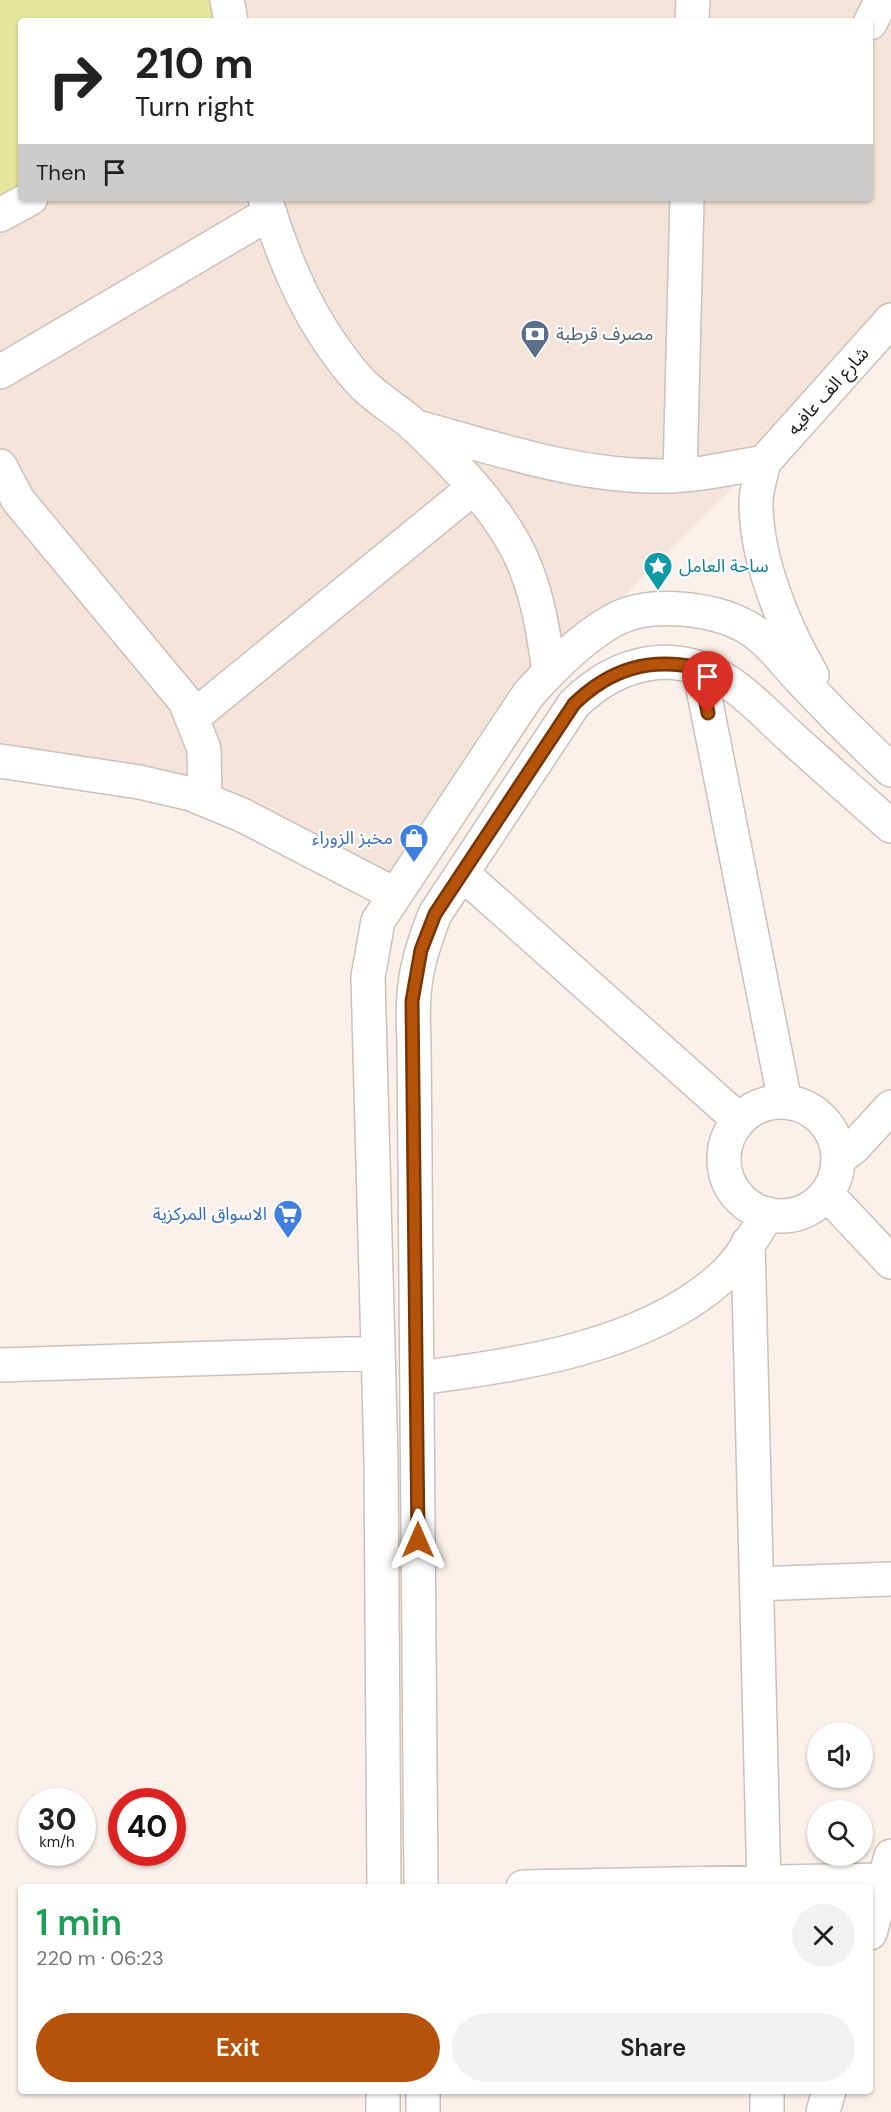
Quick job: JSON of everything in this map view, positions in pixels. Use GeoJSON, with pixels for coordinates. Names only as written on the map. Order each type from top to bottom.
{"type":"FeatureCollection","features":[{"type":"Feature","properties":{"kind":"street"},"geometry":{"type":"LineString","coordinates":[[227,0],[230,18]]}},
{"type":"Feature","properties":{"kind":"street"},"geometry":{"type":"LineString","coordinates":[[692,18],[693,0]]}},
{"type":"Feature","properties":{"kind":"street"},"geometry":{"type":"LineString","coordinates":[[872,18],[882,0]]}},
{"type":"Feature","properties":{"kind":"street"},"geometry":{"type":"LineString","coordinates":[[0,215],[26,201]]}},
{"type":"Feature","properties":{"kind":"street"},"geometry":{"type":"LineString","coordinates":[[680,475],[687,201]]}},
{"type":"Feature","properties":{"kind":"street"},"geometry":{"type":"LineString","coordinates":[[0,372],[267,206],[301,295],[333,347],[367,388],[417,427],[502,525],[526,568],[535,598],[549,671]]}},
{"type":"Feature","properties":{"kind":"street","name":"شارع الف عافيه"},"geometry":{"type":"LineString","coordinates":[[764,462],[891,320]]}},
{"type":"Feature","properties":{"kind":"street"},"geometry":{"type":"LineString","coordinates":[[417,427],[539,462],[593,472],[680,475],[764,462],[756,503],[773,593],[796,649],[841,723]]}},
{"type":"Feature","properties":{"kind":"street"},"geometry":{"type":"LineString","coordinates":[[0,466],[18,500],[184,701],[204,749],[205,800]]}},
{"type":"Feature","properties":{"kind":"street"},"geometry":{"type":"LineString","coordinates":[[192,718],[472,489]]}},
{"type":"Feature","properties":{"kind":"street"},"geometry":{"type":"LineString","coordinates":[[384,1884],[384,1706],[378,1353],[368,977],[378,921],[528,695],[549,671],[614,620],[644,612],[680,609],[732,618],[756,633],[841,723],[888,760]]}},
{"type":"Feature","properties":{"kind":"street"},"geometry":{"type":"LineString","coordinates":[[421,1884],[412,1001],[414,978],[435,914],[574,704],[588,690],[621,670],[641,665],[680,663],[699,668],[733,686],[891,826]]}},
{"type":"Feature","properties":{"kind":"street"},"geometry":{"type":"LineString","coordinates":[[699,668],[785,1102]]}},
{"type":"Feature","properties":{"kind":"street"},"geometry":{"type":"LineString","coordinates":[[0,760],[139,782],[191,794],[242,815],[394,894]]}},
{"type":"Feature","properties":{"kind":"street"},"geometry":{"type":"LineString","coordinates":[[463,874],[739,1120]]}},
{"type":"Feature","properties":{"kind":"street"},"geometry":{"type":"LineString","coordinates":[[785,1102],[796,1103],[813,1110],[827,1123],[836,1140],[840,1158],[836,1177],[827,1194],[813,1207],[796,1215],[777,1216],[742,1202],[730,1187],[724,1168],[724,1150],[730,1131],[739,1120],[758,1106],[785,1102]]}},
{"type":"Feature","properties":{"kind":"street"},"geometry":{"type":"LineString","coordinates":[[840,1158],[854,1147],[891,1107]]}},
{"type":"Feature","properties":{"kind":"street"},"geometry":{"type":"LineString","coordinates":[[827,1194],[891,1262]]}},
{"type":"Feature","properties":{"kind":"street"},"geometry":{"type":"LineString","coordinates":[[417,1378],[492,1369],[567,1352],[609,1339],[648,1323],[689,1301],[722,1277],[768,1214]]}},
{"type":"Feature","properties":{"kind":"street"},"geometry":{"type":"LineString","coordinates":[[748,1243],[764,1884]]}},
{"type":"Feature","properties":{"kind":"street"},"geometry":{"type":"LineString","coordinates":[[0,1365],[378,1353]]}},
{"type":"Feature","properties":{"kind":"street"},"geometry":{"type":"LineString","coordinates":[[757,1584],[891,1579]]}},
{"type":"Feature","properties":{"kind":"street"},"geometry":{"type":"LineString","coordinates":[[771,1884],[887,1868],[873,1922]]}},
{"type":"Feature","properties":{"kind":"street"},"geometry":{"type":"LineString","coordinates":[[383,2112],[384,2094]]}},
{"type":"Feature","properties":{"kind":"street"},"geometry":{"type":"LineString","coordinates":[[423,2094],[423,2112]]}},
{"type":"Feature","properties":{"kind":"street"},"geometry":{"type":"LineString","coordinates":[[766,2094],[767,2112]]}},
{"type":"Feature","properties":{"kind":"street"},"geometry":{"type":"LineString","coordinates":[[823,2112],[828,2094]]}},
{"type":"Feature","properties":{"kind":"shaded area"},"geometry":{"type":"Polygon","coordinates":[[[228,0],[891,0],[891,323],[806,415],[549,671],[384,905],[191,794],[0,760],[0,219],[32,201],[873,201],[873,18],[231,18],[228,0]]]}},
{"type":"Feature","properties":{"kind":"green space"},"geometry":{"type":"Polygon","coordinates":[[[0,0],[228,0],[231,18],[18,18],[18,200],[0,215],[0,0]]]}},
{"type":"Feature","properties":{"kind":"place","name":"مصرف قرطبة"},"geometry":{"type":"Point","coordinates":[535,360]}},
{"type":"Feature","properties":{"kind":"place","name":"ساحة العامل"},"geometry":{"type":"Point","coordinates":[658,592]}},
{"type":"Feature","properties":{"kind":"place","name":"مخبز الزوراء"},"geometry":{"type":"Point","coordinates":[414,864]}},
{"type":"Feature","properties":{"kind":"place","name":"الاسواق المركزية"},"geometry":{"type":"Point","coordinates":[288,1240]}},
{"type":"Feature","properties":{"kind":"route"},"geometry":{"type":"LineString","coordinates":[[418,1540],[412,1001],[414,978],[421,950],[435,914],[574,704],[588,690],[621,670],[641,665],[680,663],[699,668],[708,713]]}}]}
